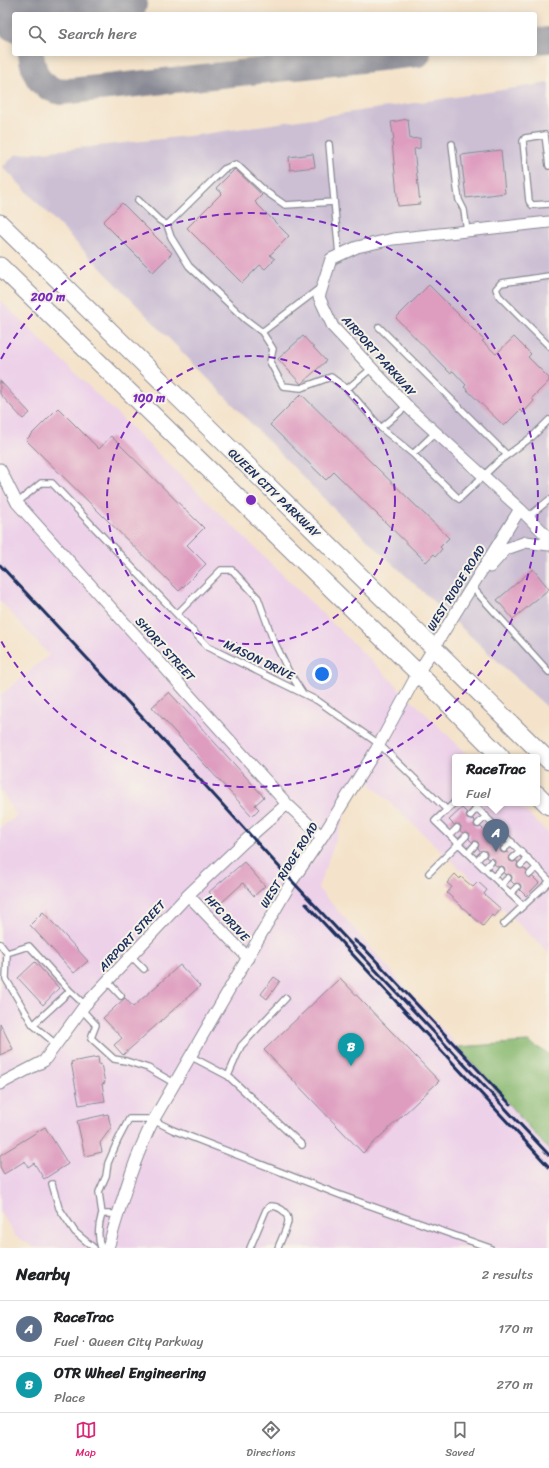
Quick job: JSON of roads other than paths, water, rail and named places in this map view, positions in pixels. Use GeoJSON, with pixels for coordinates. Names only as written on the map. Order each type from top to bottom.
{"type":"FeatureCollection","features":[{"type":"Feature","properties":{"kind":"main road","name":"QUEEN CITY PARKWAY"},"geometry":{"type":"LineString","coordinates":[[0,224],[549,761]]}},
{"type":"Feature","properties":{"kind":"main road"},"geometry":{"type":"LineString","coordinates":[[0,266],[498,754]]}},
{"type":"Feature","properties":{"kind":"main road"},"geometry":{"type":"LineString","coordinates":[[540,797],[549,806]]}},
{"type":"Feature","properties":{"kind":"street","name":"AIRPORT PARKWAY"},"geometry":{"type":"LineString","coordinates":[[549,222],[393,239],[357,247],[331,259],[320,298],[333,327],[407,406],[520,509],[549,538]]}},
{"type":"Feature","properties":{"kind":"street","name":"SHORT STREET"},"geometry":{"type":"LineString","coordinates":[[0,469],[17,503],[287,804],[322,837]]}},
{"type":"Feature","properties":{"kind":"street","name":"WEST RIDGE ROAD"},"geometry":{"type":"LineString","coordinates":[[108,1248],[124,1190],[137,1155],[154,1119],[174,1083],[292,881],[322,837],[379,744],[418,674],[520,509]]}},
{"type":"Feature","properties":{"kind":"street"},"geometry":{"type":"LineString","coordinates":[[472,587],[506,549],[526,542],[549,545]]}},
{"type":"Feature","properties":{"kind":"street","name":"AIRPORT STREET"},"geometry":{"type":"LineString","coordinates":[[0,1084],[44,1061],[83,1007],[188,895],[287,804]]}},
{"type":"Feature","properties":{"kind":"street","name":"HFC DRIVE"},"geometry":{"type":"LineString","coordinates":[[188,895],[248,958]]}},
{"type":"Feature","properties":{"kind":"lane"},"geometry":{"type":"LineString","coordinates":[[549,166],[545,135],[525,138],[523,141],[529,201],[532,205],[549,204]]}},
{"type":"Feature","properties":{"kind":"lane"},"geometry":{"type":"LineString","coordinates":[[329,144],[340,255]]}},
{"type":"Feature","properties":{"kind":"lane"},"geometry":{"type":"LineString","coordinates":[[452,144],[457,188],[459,200],[464,210],[466,231]]}},
{"type":"Feature","properties":{"kind":"lane"},"geometry":{"type":"LineString","coordinates":[[167,225],[224,169],[236,164],[265,191],[285,204],[334,202]]}},
{"type":"Feature","properties":{"kind":"lane"},"geometry":{"type":"LineString","coordinates":[[138,200],[158,220],[167,225],[171,237],[189,266],[245,319],[262,332],[273,349],[270,362],[283,386],[301,388],[331,377],[347,389],[381,428],[413,454],[459,498],[498,462],[533,436],[549,420]]}},
{"type":"Feature","properties":{"kind":"lane"},"geometry":{"type":"LineString","coordinates":[[549,276],[501,283],[496,289],[499,296],[549,346]]}},
{"type":"Feature","properties":{"kind":"lane"},"geometry":{"type":"LineString","coordinates":[[262,332],[323,285]]}},
{"type":"Feature","properties":{"kind":"lane"},"geometry":{"type":"LineString","coordinates":[[379,327],[508,455]]}},
{"type":"Feature","properties":{"kind":"lane"},"geometry":{"type":"LineString","coordinates":[[347,389],[372,368]]}},
{"type":"Feature","properties":{"kind":"lane"},"geometry":{"type":"LineString","coordinates":[[381,428],[407,406]]}},
{"type":"Feature","properties":{"kind":"lane"},"geometry":{"type":"LineString","coordinates":[[413,454],[435,432]]}},
{"type":"Feature","properties":{"kind":"lane","name":"MASON DRIVE"},"geometry":{"type":"LineString","coordinates":[[17,503],[41,483],[52,483],[208,647],[318,701],[379,744],[447,810]]}},
{"type":"Feature","properties":{"kind":"lane"},"geometry":{"type":"LineString","coordinates":[[528,517],[549,500]]}},
{"type":"Feature","properties":{"kind":"lane"},"geometry":{"type":"LineString","coordinates":[[177,614],[221,570],[232,570],[258,598],[272,637],[289,672],[303,693]]}},
{"type":"Feature","properties":{"kind":"lane"},"geometry":{"type":"LineString","coordinates":[[472,587],[549,672]]}},
{"type":"Feature","properties":{"kind":"lane"},"geometry":{"type":"LineString","coordinates":[[452,805],[436,821],[523,906]]}},
{"type":"Feature","properties":{"kind":"lane"},"geometry":{"type":"LineString","coordinates":[[470,816],[477,808],[537,867],[549,881],[504,924]]}},
{"type":"Feature","properties":{"kind":"lane"},"geometry":{"type":"LineString","coordinates":[[478,824],[486,816]]}},
{"type":"Feature","properties":{"kind":"lane"},"geometry":{"type":"LineString","coordinates":[[487,833],[495,826]]}},
{"type":"Feature","properties":{"kind":"lane"},"geometry":{"type":"LineString","coordinates":[[450,835],[457,828]]}},
{"type":"Feature","properties":{"kind":"lane"},"geometry":{"type":"LineString","coordinates":[[496,841],[504,834]]}},
{"type":"Feature","properties":{"kind":"lane"},"geometry":{"type":"LineString","coordinates":[[429,873],[466,836]]}},
{"type":"Feature","properties":{"kind":"lane"},"geometry":{"type":"LineString","coordinates":[[504,849],[512,842]]}},
{"type":"Feature","properties":{"kind":"lane"},"geometry":{"type":"LineString","coordinates":[[468,852],[475,845]]}},
{"type":"Feature","properties":{"kind":"lane"},"geometry":{"type":"LineString","coordinates":[[513,858],[520,851]]}},
{"type":"Feature","properties":{"kind":"lane"},"geometry":{"type":"LineString","coordinates":[[476,861],[484,854]]}},
{"type":"Feature","properties":{"kind":"lane"},"geometry":{"type":"LineString","coordinates":[[521,865],[528,858]]}},
{"type":"Feature","properties":{"kind":"lane"},"geometry":{"type":"LineString","coordinates":[[484,869],[492,862]]}},
{"type":"Feature","properties":{"kind":"lane"},"geometry":{"type":"LineString","coordinates":[[530,874],[537,867]]}},
{"type":"Feature","properties":{"kind":"lane"},"geometry":{"type":"LineString","coordinates":[[493,877],[501,870]]}},
{"type":"Feature","properties":{"kind":"lane"},"geometry":{"type":"LineString","coordinates":[[501,885],[508,878]]}},
{"type":"Feature","properties":{"kind":"lane"},"geometry":{"type":"LineString","coordinates":[[510,894],[517,887]]}},
{"type":"Feature","properties":{"kind":"lane"},"geometry":{"type":"LineString","coordinates":[[0,944],[7,953],[6,979],[33,1025],[56,1044]]}},
{"type":"Feature","properties":{"kind":"lane"},"geometry":{"type":"LineString","coordinates":[[7,953],[29,946],[70,991],[96,1025],[91,1038],[94,1042],[114,1059],[148,1068],[174,1083]]}},
{"type":"Feature","properties":{"kind":"lane"},"geometry":{"type":"LineString","coordinates":[[131,956],[144,969]]}},
{"type":"Feature","properties":{"kind":"lane"},"geometry":{"type":"LineString","coordinates":[[107,981],[121,996]]}},
{"type":"Feature","properties":{"kind":"lane"},"geometry":{"type":"LineString","coordinates":[[33,1025],[70,991]]}},
{"type":"Feature","properties":{"kind":"lane"},"geometry":{"type":"LineString","coordinates":[[228,1076],[241,1046],[286,998]]}},
{"type":"Feature","properties":{"kind":"lane"},"geometry":{"type":"LineString","coordinates":[[190,1056],[228,1076],[302,1145]]}},
{"type":"Feature","properties":{"kind":"lane"},"geometry":{"type":"LineString","coordinates":[[101,1248],[98,1240],[98,1227],[102,1214],[99,1192],[106,1176],[108,1163],[129,1119],[154,1119],[173,1130],[333,1192],[490,1248]]}},
{"type":"Feature","properties":{"kind":"lane"},"geometry":{"type":"LineString","coordinates":[[52,1184],[59,1208],[75,1232],[94,1248]]}},
{"type":"Feature","properties":{"kind":"lane"},"geometry":{"type":"LineString","coordinates":[[250,1248],[266,1210],[270,1206],[274,1206],[282,1209],[286,1213],[288,1221],[278,1248]]}},
{"type":"Feature","properties":{"kind":"lane"},"geometry":{"type":"LineString","coordinates":[[102,1214],[118,1214]]}},
{"type":"Feature","properties":{"kind":"railway"},"geometry":{"type":"LineString","coordinates":[[0,565],[183,761],[292,881],[549,1155]]}},
{"type":"Feature","properties":{"kind":"railway"},"geometry":{"type":"LineString","coordinates":[[306,904],[549,1167]]}},
{"type":"Feature","properties":{"kind":"railway"},"geometry":{"type":"LineString","coordinates":[[354,940],[364,948],[510,1104]]}},
{"type":"Feature","properties":{"kind":"place","name":"RaceTrac"},"geometry":{"type":"Point","coordinates":[496,852]}},
{"type":"Feature","properties":{"kind":"place","name":"OTR Wheel Engineering"},"geometry":{"type":"Point","coordinates":[351,1066]}}]}
